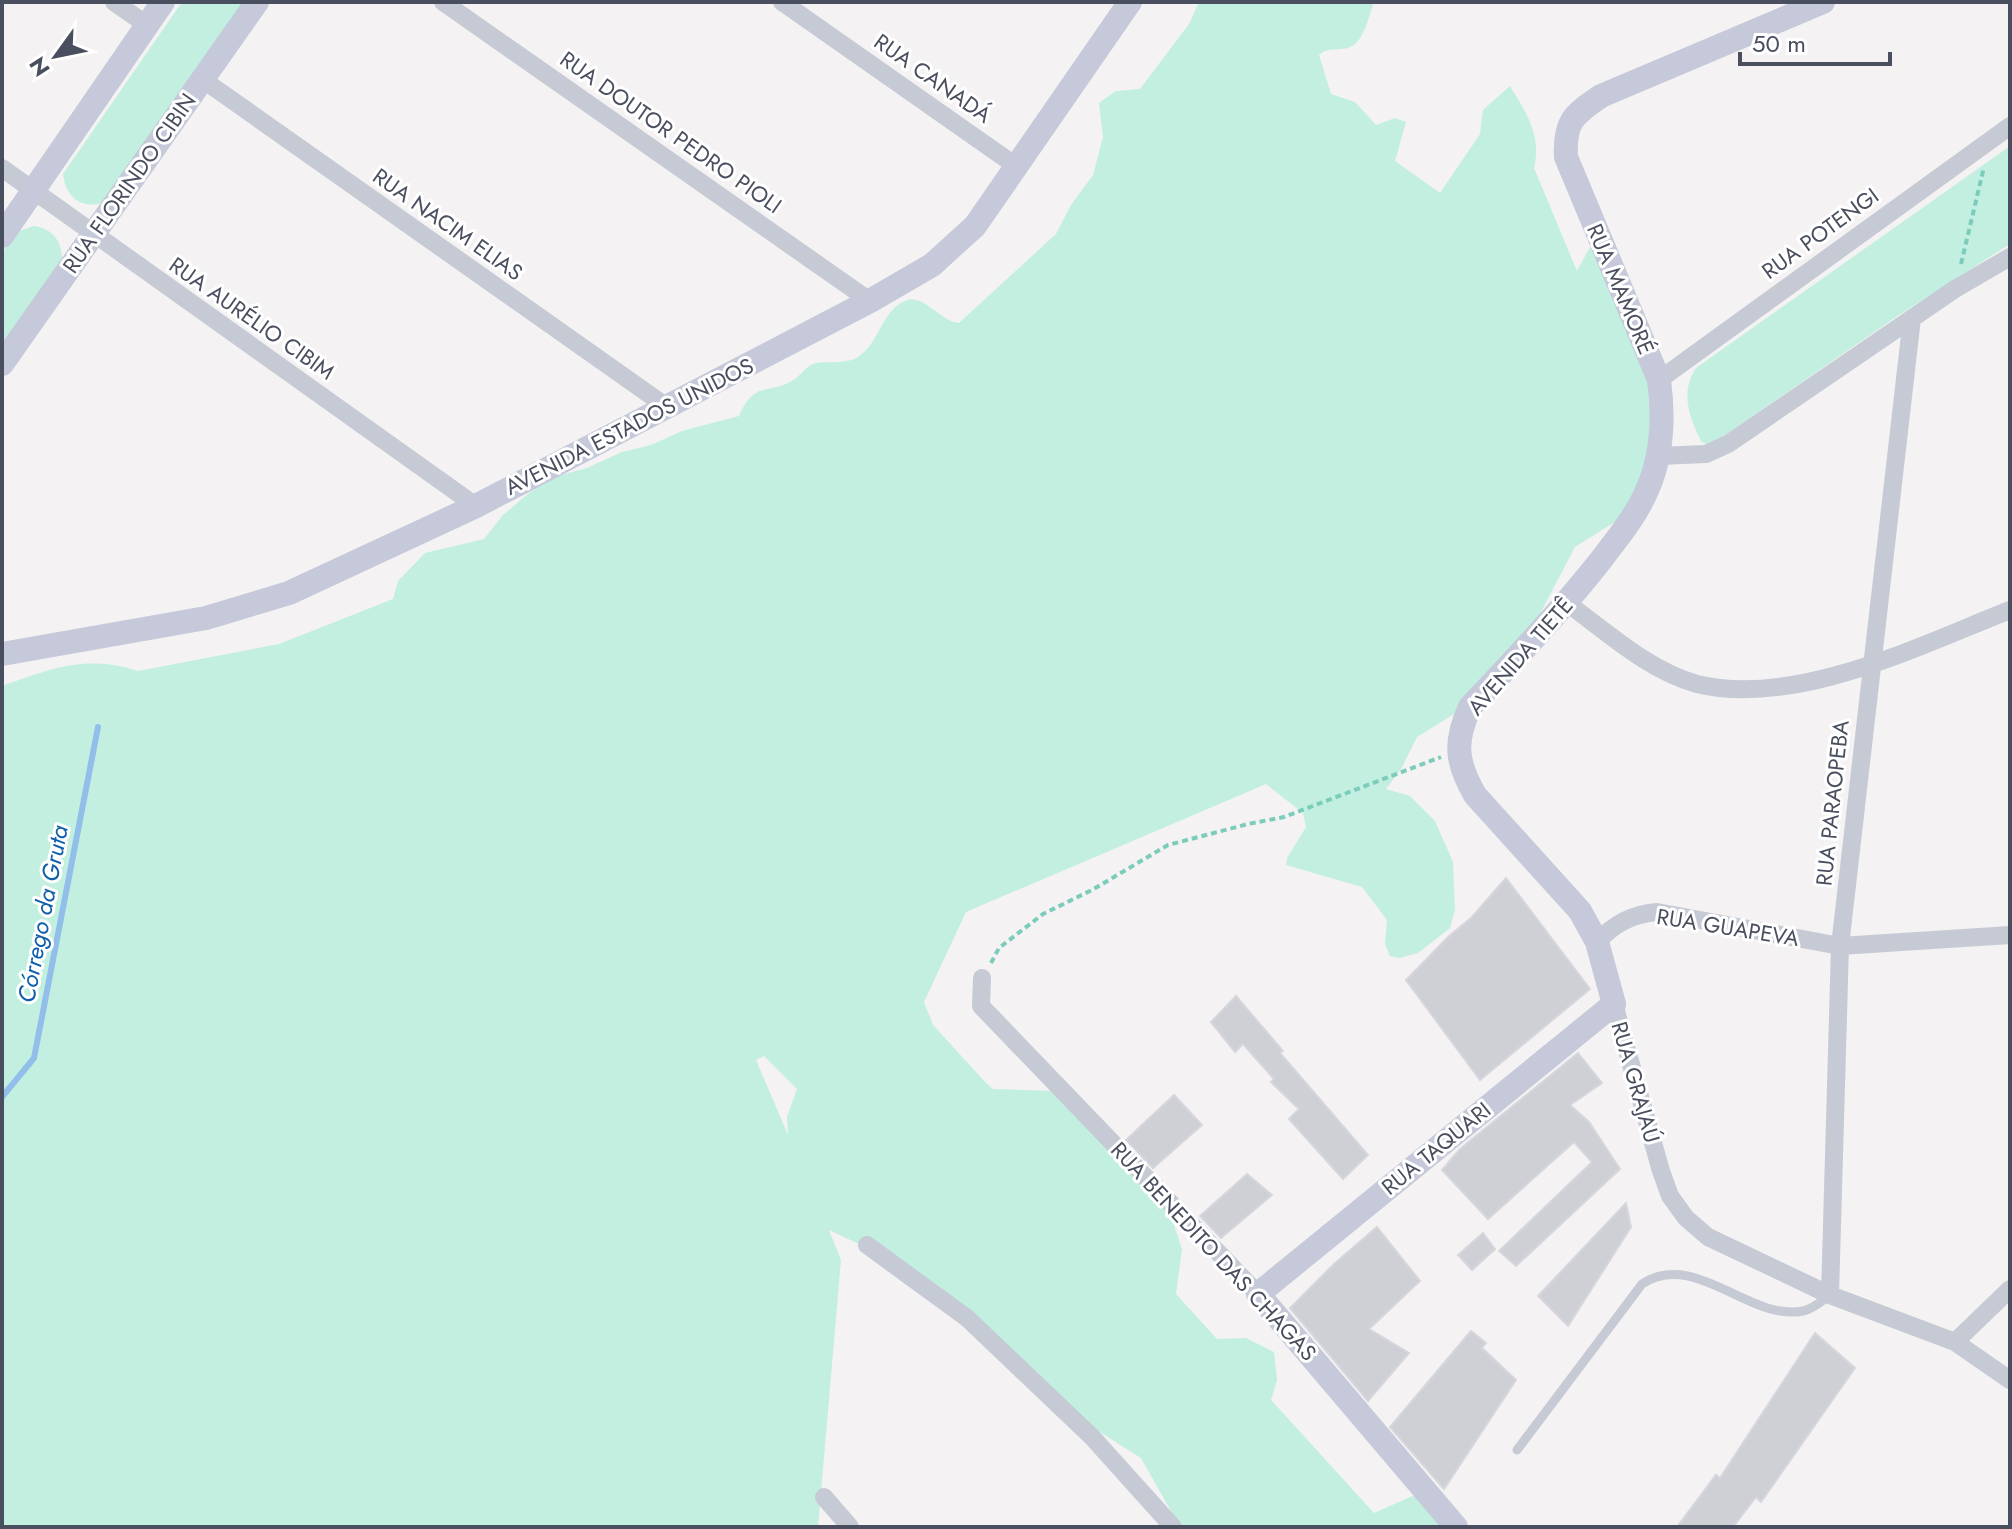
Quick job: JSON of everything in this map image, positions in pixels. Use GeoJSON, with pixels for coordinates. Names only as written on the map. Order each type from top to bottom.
{"type":"FeatureCollection","features":[{"type":"Feature","properties":{"kind":"street"},"geometry":{"type":"LineString","coordinates":[[114,2],[147,25]]}},
{"type":"Feature","properties":{"kind":"street"},"geometry":{"type":"LineString","coordinates":[[2,236],[163,2]]}},
{"type":"Feature","properties":{"kind":"street","name":"RUA FLORINDO CIBIN"},"geometry":{"type":"LineString","coordinates":[[2,364],[257,2]]}},
{"type":"Feature","properties":{"kind":"street","name":"RUA DOUTOR PEDRO PIOLI"},"geometry":{"type":"LineString","coordinates":[[443,2],[870,301]]}},
{"type":"Feature","properties":{"kind":"street","name":"RUA CANADÁ"},"geometry":{"type":"LineString","coordinates":[[782,2],[1016,166]]}},
{"type":"Feature","properties":{"kind":"street","name":"RUA MAMORÉ"},"geometry":{"type":"LineString","coordinates":[[1658,456],[1663,407],[1659,380],[1566,157],[1568,125],[1581,110],[1601,96],[1823,2]]}},
{"type":"Feature","properties":{"kind":"street","name":"AVENIDA ESTADOS UNIDOS"},"geometry":{"type":"LineString","coordinates":[[2,654],[206,618],[289,593],[476,506],[870,301],[932,265],[975,226],[1126,3]]}},
{"type":"Feature","properties":{"kind":"street","name":"RUA NACIM ELIAS"},"geometry":{"type":"LineString","coordinates":[[202,79],[667,407]]}},
{"type":"Feature","properties":{"kind":"street","name":"RUA POTENGI"},"geometry":{"type":"LineString","coordinates":[[1659,380],[2010,126]]}},
{"type":"Feature","properties":{"kind":"street","name":"RUA AURÉLIO CIBIM"},"geometry":{"type":"LineString","coordinates":[[2,168],[476,506]]}},
{"type":"Feature","properties":{"kind":"street"},"geometry":{"type":"LineString","coordinates":[[1658,456],[1706,454],[1728,444],[1955,289],[2010,257]]}},
{"type":"Feature","properties":{"kind":"street","name":"RUA PARAOPEBA"},"geometry":{"type":"LineString","coordinates":[[1830,1295],[1840,946],[1912,318]]}},
{"type":"Feature","properties":{"kind":"street","name":"AVENIDA TIETÊ"},"geometry":{"type":"LineString","coordinates":[[1458,751],[1460,728],[1470,707],[1567,603],[1631,522],[1648,489],[1658,456]]}},
{"type":"Feature","properties":{"kind":"street"},"geometry":{"type":"LineString","coordinates":[[1567,603],[1665,671],[1697,683],[1739,689],[1791,685],[1872,664],[2010,610]]}},
{"type":"Feature","properties":{"kind":"street"},"geometry":{"type":"LineString","coordinates":[[1458,751],[1462,773],[1475,795],[1580,911],[1597,942]]}},
{"type":"Feature","properties":{"kind":"street","name":"RUA GUAPEVA"},"geometry":{"type":"LineString","coordinates":[[1597,942],[1622,921],[1643,913],[1657,912],[1840,946],[2010,935]]}},
{"type":"Feature","properties":{"kind":"street","name":"RUA GRAJAÚ"},"geometry":{"type":"LineString","coordinates":[[1597,942],[1670,1196],[1686,1218],[1708,1237],[1830,1295]]}},
{"type":"Feature","properties":{"kind":"street","name":"RUA BENEDITO DAS CHAGAS"},"geometry":{"type":"LineString","coordinates":[[982,978],[981,1006],[1258,1294],[1456,1527]]}},
{"type":"Feature","properties":{"kind":"street","name":"RUA TAQUARI"},"geometry":{"type":"LineString","coordinates":[[1258,1294],[1614,1004]]}},
{"type":"Feature","properties":{"kind":"street"},"geometry":{"type":"LineString","coordinates":[[867,1245],[967,1318],[1092,1437],[1173,1527]]}},
{"type":"Feature","properties":{"kind":"street"},"geometry":{"type":"LineString","coordinates":[[1955,1342],[2010,1289]]}},
{"type":"Feature","properties":{"kind":"street"},"geometry":{"type":"LineString","coordinates":[[1830,1295],[1955,1342],[2010,1380]]}},
{"type":"Feature","properties":{"kind":"street"},"geometry":{"type":"LineString","coordinates":[[824,1497],[850,1527]]}},
{"type":"Feature","properties":{"kind":"lane"},"geometry":{"type":"LineString","coordinates":[[1517,1450],[1642,1284],[1654,1276],[1690,1276],[1789,1313],[1807,1311],[1830,1295]]}},
{"type":"Feature","properties":{"kind":"path"},"geometry":{"type":"LineString","coordinates":[[1955,289],[1990,141]]}},
{"type":"Feature","properties":{"kind":"path"},"geometry":{"type":"LineString","coordinates":[[982,978],[999,948],[1043,914],[1092,890],[1168,845],[1284,817],[1458,751]]}},
{"type":"Feature","properties":{"kind":"green space"},"geometry":{"type":"Polygon","coordinates":[[[182,2],[248,2],[107,201],[91,205],[78,201],[68,190],[63,174],[182,2]]]}},
{"type":"Feature","properties":{"kind":"green space"},"geometry":{"type":"Polygon","coordinates":[[[1199,2],[1374,2],[1355,44],[1319,55],[1331,94],[1355,102],[1376,125],[1395,118],[1406,122],[1395,161],[1440,193],[1480,134],[1483,110],[1510,86],[1531,125],[1536,145],[1534,168],[1577,271],[1590,247],[1628,308],[1653,371],[1654,440],[1634,510],[1575,547],[1542,610],[1534,643],[1483,696],[1417,737],[1401,769],[1386,789],[1410,796],[1435,821],[1453,862],[1455,910],[1450,928],[1418,953],[1399,958],[1390,956],[1385,944],[1387,920],[1362,887],[1286,865],[1306,827],[1303,813],[1266,784],[966,912],[924,1002],[933,1025],[993,1089],[1053,1091],[1165,1199],[1182,1249],[1176,1294],[1217,1339],[1246,1338],[1274,1352],[1277,1380],[1271,1400],[1374,1513],[1433,1487],[1464,1527],[1180,1527],[1141,1458],[1095,1429],[878,1253],[829,1230],[841,1260],[818,1527],[2,1527],[2,686],[69,666],[102,664],[138,671],[279,644],[393,599],[398,581],[425,553],[484,539],[503,515],[529,493],[557,476],[587,468],[622,452],[651,445],[682,431],[739,416],[756,393],[792,381],[812,364],[858,357],[871,344],[891,312],[905,301],[919,301],[959,323],[1056,234],[1071,205],[1093,175],[1103,137],[1099,103],[1116,91],[1140,89],[1189,24],[1199,2]],[[764,1056],[756,1060],[788,1135],[787,1117],[797,1089],[764,1056]]]}},
{"type":"Feature","properties":{"kind":"green space"},"geometry":{"type":"Polygon","coordinates":[[[2010,146],[2010,244],[1899,315],[1712,444],[1701,441],[1693,423],[1687,395],[1696,368],[2010,146]]]}},
{"type":"Feature","properties":{"kind":"green space"},"geometry":{"type":"Polygon","coordinates":[[[34,226],[54,236],[60,245],[62,258],[2,345],[2,253],[16,232],[34,226]]]}},
{"type":"Feature","properties":{"kind":"building"},"geometry":{"type":"Polygon","coordinates":[[[1506,878],[1590,989],[1480,1080],[1406,980],[1472,917],[1506,878]]]}},
{"type":"Feature","properties":{"kind":"building"},"geometry":{"type":"Polygon","coordinates":[[[1236,996],[1283,1051],[1280,1053],[1368,1155],[1343,1179],[1289,1119],[1299,1109],[1271,1082],[1274,1079],[1243,1044],[1235,1052],[1211,1022],[1236,996]]]}},
{"type":"Feature","properties":{"kind":"building"},"geometry":{"type":"Polygon","coordinates":[[[1578,1053],[1602,1083],[1570,1105],[1589,1122],[1620,1169],[1516,1266],[1499,1251],[1592,1162],[1574,1142],[1488,1219],[1442,1170],[1460,1149],[1578,1053]]]}},
{"type":"Feature","properties":{"kind":"building"},"geometry":{"type":"Polygon","coordinates":[[[1174,1095],[1202,1125],[1153,1168],[1126,1140],[1174,1095]]]}},
{"type":"Feature","properties":{"kind":"building"},"geometry":{"type":"Polygon","coordinates":[[[1247,1174],[1272,1195],[1221,1238],[1200,1216],[1247,1174]]]}},
{"type":"Feature","properties":{"kind":"building"},"geometry":{"type":"Polygon","coordinates":[[[1626,1203],[1631,1227],[1568,1326],[1538,1296],[1626,1203]]]}},
{"type":"Feature","properties":{"kind":"building"},"geometry":{"type":"Polygon","coordinates":[[[1377,1227],[1420,1281],[1369,1329],[1409,1353],[1368,1401],[1290,1308],[1377,1227]]]}},
{"type":"Feature","properties":{"kind":"building"},"geometry":{"type":"Polygon","coordinates":[[[1483,1233],[1495,1249],[1472,1270],[1458,1255],[1483,1233]]]}},
{"type":"Feature","properties":{"kind":"building"},"geometry":{"type":"Polygon","coordinates":[[[1471,1331],[1486,1343],[1482,1348],[1516,1380],[1444,1489],[1390,1427],[1471,1331]]]}},
{"type":"Feature","properties":{"kind":"building"},"geometry":{"type":"Polygon","coordinates":[[[1815,1333],[1855,1368],[1761,1502],[1756,1497],[1733,1527],[1677,1527],[1716,1475],[1720,1478],[1815,1333]]]}},
{"type":"Feature","properties":{"kind":"waterway","name":"Córrego da Gruta"},"geometry":{"type":"LineString","coordinates":[[2,1097],[34,1058],[98,727]]}}]}
